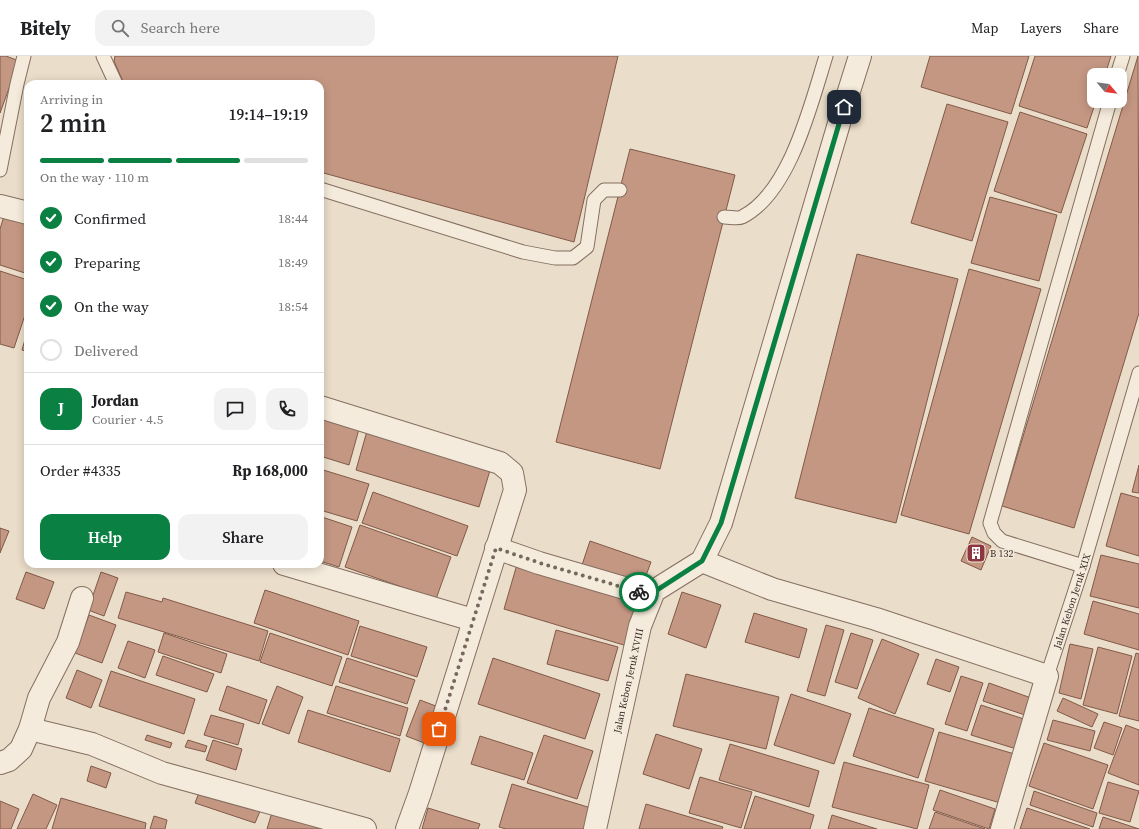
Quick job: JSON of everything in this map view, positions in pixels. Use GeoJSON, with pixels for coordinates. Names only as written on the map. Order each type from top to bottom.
{"type":"FeatureCollection","features":[{"type":"Feature","properties":{"kind":"street"},"geometry":{"type":"LineString","coordinates":[[496,548],[540,563],[638,592],[654,592],[702,561],[721,523],[860,56]]}},
{"type":"Feature","properties":{"kind":"street"},"geometry":{"type":"LineString","coordinates":[[0,206],[24,212]]}},
{"type":"Feature","properties":{"kind":"street"},"geometry":{"type":"LineString","coordinates":[[324,408],[500,463],[512,473],[515,490],[420,793],[407,829]]}},
{"type":"Feature","properties":{"kind":"street"},"geometry":{"type":"LineString","coordinates":[[702,561],[772,589],[876,619],[1047,676]]}},
{"type":"Feature","properties":{"kind":"street"},"geometry":{"type":"LineString","coordinates":[[298,568],[473,620]]}},
{"type":"Feature","properties":{"kind":"street","name":"Jalan Kebon Jeruk XVIII"},"geometry":{"type":"LineString","coordinates":[[595,829],[640,626],[654,592]]}},
{"type":"Feature","properties":{"kind":"street"},"geometry":{"type":"LineString","coordinates":[[0,763],[9,760],[21,749],[30,729],[39,698],[68,642],[82,598]]}},
{"type":"Feature","properties":{"kind":"street","name":"Jalan Kebon Jeruk XIX"},"geometry":{"type":"LineString","coordinates":[[1002,829],[1047,676]]}},
{"type":"Feature","properties":{"kind":"street"},"geometry":{"type":"LineString","coordinates":[[30,729],[92,744],[162,774],[365,829]]}},
{"type":"Feature","properties":{"kind":"lane"},"geometry":{"type":"LineString","coordinates":[[0,170],[24,56]]}},
{"type":"Feature","properties":{"kind":"lane"},"geometry":{"type":"LineString","coordinates":[[103,56],[114,80]]}},
{"type":"Feature","properties":{"kind":"lane"},"geometry":{"type":"LineString","coordinates":[[724,217],[741,218],[761,204],[777,184],[797,142],[826,56]]}},
{"type":"Feature","properties":{"kind":"lane"},"geometry":{"type":"LineString","coordinates":[[1119,68],[1123,56]]}},
{"type":"Feature","properties":{"kind":"lane"},"geometry":{"type":"LineString","coordinates":[[1083,566],[1002,541],[994,533],[990,523],[1108,108]]}},
{"type":"Feature","properties":{"kind":"lane"},"geometry":{"type":"LineString","coordinates":[[324,190],[523,252],[555,258],[573,258],[587,247],[594,200],[604,190],[620,190]]}},
{"type":"Feature","properties":{"kind":"lane","name":"Jalan Kebon Jeruk XIX"},"geometry":{"type":"LineString","coordinates":[[1047,676],[1083,566],[1139,372]]}},
{"type":"Feature","properties":{"kind":"building"},"geometry":{"type":"Polygon","coordinates":[[[0,56],[6,56],[19,61],[0,113],[0,56]]]}},
{"type":"Feature","properties":{"kind":"building"},"geometry":{"type":"Polygon","coordinates":[[[115,56],[618,56],[574,242],[324,173],[324,80],[122,80],[114,61],[115,56]]]}},
{"type":"Feature","properties":{"kind":"building"},"geometry":{"type":"Polygon","coordinates":[[[930,56],[1029,56],[1011,114],[921,87],[930,56]]]}},
{"type":"Feature","properties":{"kind":"building"},"geometry":{"type":"Polygon","coordinates":[[[1035,56],[1111,56],[1107,68],[1087,68],[1087,108],[1094,108],[1087,128],[1019,106],[1035,56]]]}},
{"type":"Feature","properties":{"kind":"building"},"geometry":{"type":"Polygon","coordinates":[[[1138,56],[1139,313],[1074,528],[1002,506],[1122,108],[1127,108],[1127,92],[1138,56]]]}},
{"type":"Feature","properties":{"kind":"building"},"geometry":{"type":"Polygon","coordinates":[[[947,104],[1008,122],[972,241],[911,223],[947,104]]]}},
{"type":"Feature","properties":{"kind":"building"},"geometry":{"type":"Polygon","coordinates":[[[1020,112],[1087,134],[1061,213],[994,191],[1020,112]]]}},
{"type":"Feature","properties":{"kind":"building"},"geometry":{"type":"Polygon","coordinates":[[[630,149],[735,175],[660,469],[556,442],[630,149]]]}},
{"type":"Feature","properties":{"kind":"building"},"geometry":{"type":"Polygon","coordinates":[[[990,197],[1057,215],[1039,281],[971,263],[990,197]]]}},
{"type":"Feature","properties":{"kind":"building"},"geometry":{"type":"Polygon","coordinates":[[[4,216],[24,223],[24,273],[0,265],[0,229],[4,216]]]}},
{"type":"Feature","properties":{"kind":"building"},"geometry":{"type":"Polygon","coordinates":[[[857,254],[958,279],[896,523],[795,498],[857,254]]]}},
{"type":"Feature","properties":{"kind":"building"},"geometry":{"type":"Polygon","coordinates":[[[969,269],[1041,289],[969,534],[901,515],[969,269]]]}},
{"type":"Feature","properties":{"kind":"building"},"geometry":{"type":"Polygon","coordinates":[[[0,271],[24,279],[24,318],[14,348],[0,344],[0,271]]]}},
{"type":"Feature","properties":{"kind":"building"},"geometry":{"type":"Polygon","coordinates":[[[324,419],[359,429],[349,465],[324,457],[324,419]]]}},
{"type":"Feature","properties":{"kind":"building"},"geometry":{"type":"Polygon","coordinates":[[[367,431],[491,467],[479,507],[356,470],[367,431]]]}},
{"type":"Feature","properties":{"kind":"building"},"geometry":{"type":"Polygon","coordinates":[[[1139,465],[1139,493],[1132,492],[1139,465]]]}},
{"type":"Feature","properties":{"kind":"building"},"geometry":{"type":"Polygon","coordinates":[[[324,470],[369,484],[357,521],[324,511],[324,470]]]}},
{"type":"Feature","properties":{"kind":"building"},"geometry":{"type":"Polygon","coordinates":[[[373,492],[468,526],[457,556],[362,523],[373,492]]]}},
{"type":"Feature","properties":{"kind":"building"},"geometry":{"type":"Polygon","coordinates":[[[1121,493],[1139,498],[1139,556],[1106,546],[1121,493]]]}},
{"type":"Feature","properties":{"kind":"building"},"geometry":{"type":"Polygon","coordinates":[[[324,518],[352,527],[339,567],[324,562],[324,518]]]}},
{"type":"Feature","properties":{"kind":"building"},"geometry":{"type":"Polygon","coordinates":[[[360,525],[451,557],[436,599],[345,567],[360,525]]]}},
{"type":"Feature","properties":{"kind":"building"},"geometry":{"type":"Polygon","coordinates":[[[0,528],[9,531],[0,553],[0,528]]]}},
{"type":"Feature","properties":{"kind":"building","name":"B 132"},"geometry":{"type":"Polygon","coordinates":[[[972,537],[991,546],[981,570],[961,561],[972,537]]]}},
{"type":"Feature","properties":{"kind":"building"},"geometry":{"type":"Polygon","coordinates":[[[590,541],[651,562],[641,589],[581,568],[590,541]]]}},
{"type":"Feature","properties":{"kind":"building"},"geometry":{"type":"Polygon","coordinates":[[[1101,555],[1139,564],[1139,608],[1090,596],[1101,555]]]}},
{"type":"Feature","properties":{"kind":"building"},"geometry":{"type":"Polygon","coordinates":[[[518,561],[641,598],[627,646],[504,609],[518,561]]]}},
{"type":"Feature","properties":{"kind":"building"},"geometry":{"type":"Polygon","coordinates":[[[26,572],[54,582],[44,609],[16,599],[26,572]]]}},
{"type":"Feature","properties":{"kind":"building"},"geometry":{"type":"Polygon","coordinates":[[[101,572],[118,578],[104,616],[88,610],[101,572]]]}},
{"type":"Feature","properties":{"kind":"building"},"geometry":{"type":"Polygon","coordinates":[[[265,590],[359,621],[348,655],[254,623],[265,590]]]}},
{"type":"Feature","properties":{"kind":"building"},"geometry":{"type":"Polygon","coordinates":[[[126,592],[162,602],[163,598],[268,631],[259,661],[118,618],[126,592]]]}},
{"type":"Feature","properties":{"kind":"building"},"geometry":{"type":"Polygon","coordinates":[[[682,592],[721,605],[706,648],[668,634],[682,592]]]}},
{"type":"Feature","properties":{"kind":"building"},"geometry":{"type":"Polygon","coordinates":[[[1093,601],[1139,614],[1139,650],[1084,634],[1093,601]]]}},
{"type":"Feature","properties":{"kind":"building"},"geometry":{"type":"Polygon","coordinates":[[[754,613],[807,629],[799,658],[745,642],[754,613]]]}},
{"type":"Feature","properties":{"kind":"building"},"geometry":{"type":"Polygon","coordinates":[[[89,615],[116,625],[102,663],[75,653],[89,615]]]}},
{"type":"Feature","properties":{"kind":"building"},"geometry":{"type":"Polygon","coordinates":[[[826,625],[844,630],[825,696],[807,691],[826,625]]]}},
{"type":"Feature","properties":{"kind":"building"},"geometry":{"type":"Polygon","coordinates":[[[360,626],[427,647],[417,677],[351,656],[360,626]]]}},
{"type":"Feature","properties":{"kind":"building"},"geometry":{"type":"Polygon","coordinates":[[[556,630],[618,647],[608,681],[547,664],[556,630]]]}},
{"type":"Feature","properties":{"kind":"building"},"geometry":{"type":"Polygon","coordinates":[[[164,633],[227,654],[221,673],[158,652],[164,633]]]}},
{"type":"Feature","properties":{"kind":"building"},"geometry":{"type":"Polygon","coordinates":[[[270,633],[342,657],[332,686],[260,662],[270,633]]]}},
{"type":"Feature","properties":{"kind":"building"},"geometry":{"type":"Polygon","coordinates":[[[851,633],[873,640],[857,689],[835,682],[851,633]]]}},
{"type":"Feature","properties":{"kind":"building"},"geometry":{"type":"Polygon","coordinates":[[[882,639],[919,654],[895,714],[858,698],[882,639]]]}},
{"type":"Feature","properties":{"kind":"building"},"geometry":{"type":"Polygon","coordinates":[[[128,641],[155,650],[145,678],[118,668],[128,641]]]}},
{"type":"Feature","properties":{"kind":"building"},"geometry":{"type":"Polygon","coordinates":[[[1070,644],[1093,649],[1081,699],[1059,693],[1070,644]]]}},
{"type":"Feature","properties":{"kind":"building"},"geometry":{"type":"Polygon","coordinates":[[[1098,647],[1132,656],[1117,714],[1083,705],[1098,647]]]}},
{"type":"Feature","properties":{"kind":"building"},"geometry":{"type":"Polygon","coordinates":[[[1136,653],[1139,654],[1139,721],[1119,716],[1136,653]]]}},
{"type":"Feature","properties":{"kind":"building"},"geometry":{"type":"Polygon","coordinates":[[[163,656],[214,674],[207,692],[156,675],[163,656]]]}},
{"type":"Feature","properties":{"kind":"building"},"geometry":{"type":"Polygon","coordinates":[[[347,658],[415,680],[407,704],[339,682],[347,658]]]}},
{"type":"Feature","properties":{"kind":"building"},"geometry":{"type":"Polygon","coordinates":[[[493,658],[600,694],[585,739],[478,704],[493,658]]]}},
{"type":"Feature","properties":{"kind":"building"},"geometry":{"type":"Polygon","coordinates":[[[936,659],[959,667],[950,692],[927,684],[936,659]]]}},
{"type":"Feature","properties":{"kind":"building"},"geometry":{"type":"Polygon","coordinates":[[[77,670],[102,680],[91,708],[66,698],[77,670]]]}},
{"type":"Feature","properties":{"kind":"building"},"geometry":{"type":"Polygon","coordinates":[[[111,671],[195,699],[184,734],[99,706],[111,671]]]}},
{"type":"Feature","properties":{"kind":"building"},"geometry":{"type":"Polygon","coordinates":[[[686,674],[779,697],[766,749],[673,726],[686,674]]]}},
{"type":"Feature","properties":{"kind":"building"},"geometry":{"type":"Polygon","coordinates":[[[961,676],[983,683],[967,731],[945,724],[961,676]]]}},
{"type":"Feature","properties":{"kind":"building"},"geometry":{"type":"Polygon","coordinates":[[[989,683],[1034,699],[1028,716],[983,701],[989,683]]]}},
{"type":"Feature","properties":{"kind":"building"},"geometry":{"type":"Polygon","coordinates":[[[227,686],[267,700],[259,724],[219,710],[227,686]]]}},
{"type":"Feature","properties":{"kind":"building"},"geometry":{"type":"Polygon","coordinates":[[[277,686],[303,697],[289,734],[262,724],[277,686]]]}},
{"type":"Feature","properties":{"kind":"building"},"geometry":{"type":"Polygon","coordinates":[[[336,686],[408,708],[400,736],[327,713],[336,686]]]}},
{"type":"Feature","properties":{"kind":"building"},"geometry":{"type":"Polygon","coordinates":[[[791,694],[851,714],[834,764],[774,745],[791,694]]]}},
{"type":"Feature","properties":{"kind":"building"},"geometry":{"type":"Polygon","coordinates":[[[1063,698],[1098,714],[1092,727],[1057,711],[1063,698]]]}},
{"type":"Feature","properties":{"kind":"building"},"geometry":{"type":"Polygon","coordinates":[[[420,700],[441,708],[427,744],[406,736],[420,700]]]}},
{"type":"Feature","properties":{"kind":"building"},"geometry":{"type":"Polygon","coordinates":[[[981,705],[1033,722],[1023,751],[971,735],[981,705]]]}},
{"type":"Feature","properties":{"kind":"building"},"geometry":{"type":"Polygon","coordinates":[[[869,708],[934,729],[918,778],[853,756],[869,708]]]}},
{"type":"Feature","properties":{"kind":"building"},"geometry":{"type":"Polygon","coordinates":[[[308,710],[400,739],[390,772],[298,742],[308,710]]]}},
{"type":"Feature","properties":{"kind":"building"},"geometry":{"type":"Polygon","coordinates":[[[211,715],[244,724],[238,745],[204,735],[211,715]]]}},
{"type":"Feature","properties":{"kind":"building"},"geometry":{"type":"Polygon","coordinates":[[[1053,720],[1095,731],[1090,751],[1047,740],[1053,720]]]}},
{"type":"Feature","properties":{"kind":"building"},"geometry":{"type":"Polygon","coordinates":[[[1104,722],[1122,728],[1113,755],[1094,748],[1104,722]]]}},
{"type":"Feature","properties":{"kind":"building"},"geometry":{"type":"Polygon","coordinates":[[[1126,725],[1139,730],[1139,785],[1108,773],[1126,725]]]}},
{"type":"Feature","properties":{"kind":"building"},"geometry":{"type":"Polygon","coordinates":[[[939,732],[1018,755],[1004,804],[925,781],[939,732]]]}},
{"type":"Feature","properties":{"kind":"building"},"geometry":{"type":"Polygon","coordinates":[[[656,734],[702,749],[689,789],[643,774],[656,734]]]}},
{"type":"Feature","properties":{"kind":"building"},"geometry":{"type":"Polygon","coordinates":[[[147,735],[172,743],[170,748],[145,740],[147,735]]]}},
{"type":"Feature","properties":{"kind":"building"},"geometry":{"type":"Polygon","coordinates":[[[544,735],[593,751],[577,799],[527,783],[544,735]]]}},
{"type":"Feature","properties":{"kind":"building"},"geometry":{"type":"Polygon","coordinates":[[[480,736],[533,753],[524,780],[471,764],[480,736]]]}},
{"type":"Feature","properties":{"kind":"building"},"geometry":{"type":"Polygon","coordinates":[[[188,740],[207,746],[205,752],[185,747],[188,740]]]}},
{"type":"Feature","properties":{"kind":"building"},"geometry":{"type":"Polygon","coordinates":[[[213,740],[242,749],[236,770],[206,760],[213,740]]]}},
{"type":"Feature","properties":{"kind":"building"},"geometry":{"type":"Polygon","coordinates":[[[1044,743],[1108,765],[1093,809],[1029,786],[1044,743]]]}},
{"type":"Feature","properties":{"kind":"building"},"geometry":{"type":"Polygon","coordinates":[[[730,744],[819,771],[809,807],[719,780],[730,744]]]}},
{"type":"Feature","properties":{"kind":"building"},"geometry":{"type":"Polygon","coordinates":[[[844,762],[929,785],[917,829],[832,807],[844,762]]]}},
{"type":"Feature","properties":{"kind":"building"},"geometry":{"type":"Polygon","coordinates":[[[91,766],[111,773],[106,788],[87,781],[91,766]]]}},
{"type":"Feature","properties":{"kind":"building"},"geometry":{"type":"Polygon","coordinates":[[[700,777],[752,792],[741,828],[689,813],[700,777]]]}},
{"type":"Feature","properties":{"kind":"building"},"geometry":{"type":"Polygon","coordinates":[[[1108,782],[1139,791],[1130,822],[1099,813],[1108,782]]]}},
{"type":"Feature","properties":{"kind":"building"},"geometry":{"type":"Polygon","coordinates":[[[512,784],[591,808],[584,829],[506,829],[499,827],[512,784]]]}},
{"type":"Feature","properties":{"kind":"building"},"geometry":{"type":"Polygon","coordinates":[[[200,790],[261,809],[255,823],[195,803],[200,790]]]}},
{"type":"Feature","properties":{"kind":"building"},"geometry":{"type":"Polygon","coordinates":[[[940,790],[995,809],[989,829],[933,810],[940,790]]]}},
{"type":"Feature","properties":{"kind":"building"},"geometry":{"type":"Polygon","coordinates":[[[1034,791],[1097,813],[1093,827],[1030,805],[1034,791]]]}},
{"type":"Feature","properties":{"kind":"building"},"geometry":{"type":"Polygon","coordinates":[[[33,794],[57,805],[46,829],[17,829],[33,794]]]}},
{"type":"Feature","properties":{"kind":"building"},"geometry":{"type":"Polygon","coordinates":[[[755,796],[814,815],[810,829],[744,829],[755,796]]]}},
{"type":"Feature","properties":{"kind":"building"},"geometry":{"type":"Polygon","coordinates":[[[61,798],[146,823],[145,829],[52,829],[61,798]]]}},
{"type":"Feature","properties":{"kind":"building"},"geometry":{"type":"Polygon","coordinates":[[[0,801],[19,809],[11,829],[0,829],[0,801]]]}},
{"type":"Feature","properties":{"kind":"building"},"geometry":{"type":"Polygon","coordinates":[[[646,804],[723,827],[722,829],[639,829],[646,804]]]}},
{"type":"Feature","properties":{"kind":"building"},"geometry":{"type":"Polygon","coordinates":[[[428,808],[480,824],[478,829],[422,829],[428,808]]]}},
{"type":"Feature","properties":{"kind":"building"},"geometry":{"type":"Polygon","coordinates":[[[1027,808],[1090,829],[1020,829],[1027,808]]]}},
{"type":"Feature","properties":{"kind":"building"},"geometry":{"type":"Polygon","coordinates":[[[273,809],[340,829],[267,829],[273,809]]]}},
{"type":"Feature","properties":{"kind":"building"},"geometry":{"type":"Polygon","coordinates":[[[935,812],[985,829],[929,829],[935,812]]]}},
{"type":"Feature","properties":{"kind":"building"},"geometry":{"type":"Polygon","coordinates":[[[832,815],[877,829],[828,829],[832,815]]]}},
{"type":"Feature","properties":{"kind":"building"},"geometry":{"type":"Polygon","coordinates":[[[154,816],[167,820],[165,829],[150,829],[154,816]]]}},
{"type":"Feature","properties":{"kind":"building"},"geometry":{"type":"Polygon","coordinates":[[[1103,817],[1139,829],[1099,829],[1103,817]]]}},
{"type":"Feature","properties":{"kind":"way so far"},"geometry":{"type":"LineString","coordinates":[[439,729],[496,548],[540,563],[639,592]]}},
{"type":"Feature","properties":{"kind":"place","name":"B 132"},"geometry":{"type":"Point","coordinates":[976,553]}},
{"type":"Feature","properties":{"kind":"route"},"geometry":{"type":"LineString","coordinates":[[639,592],[654,592],[702,561],[721,523],[844,107]]}}]}
